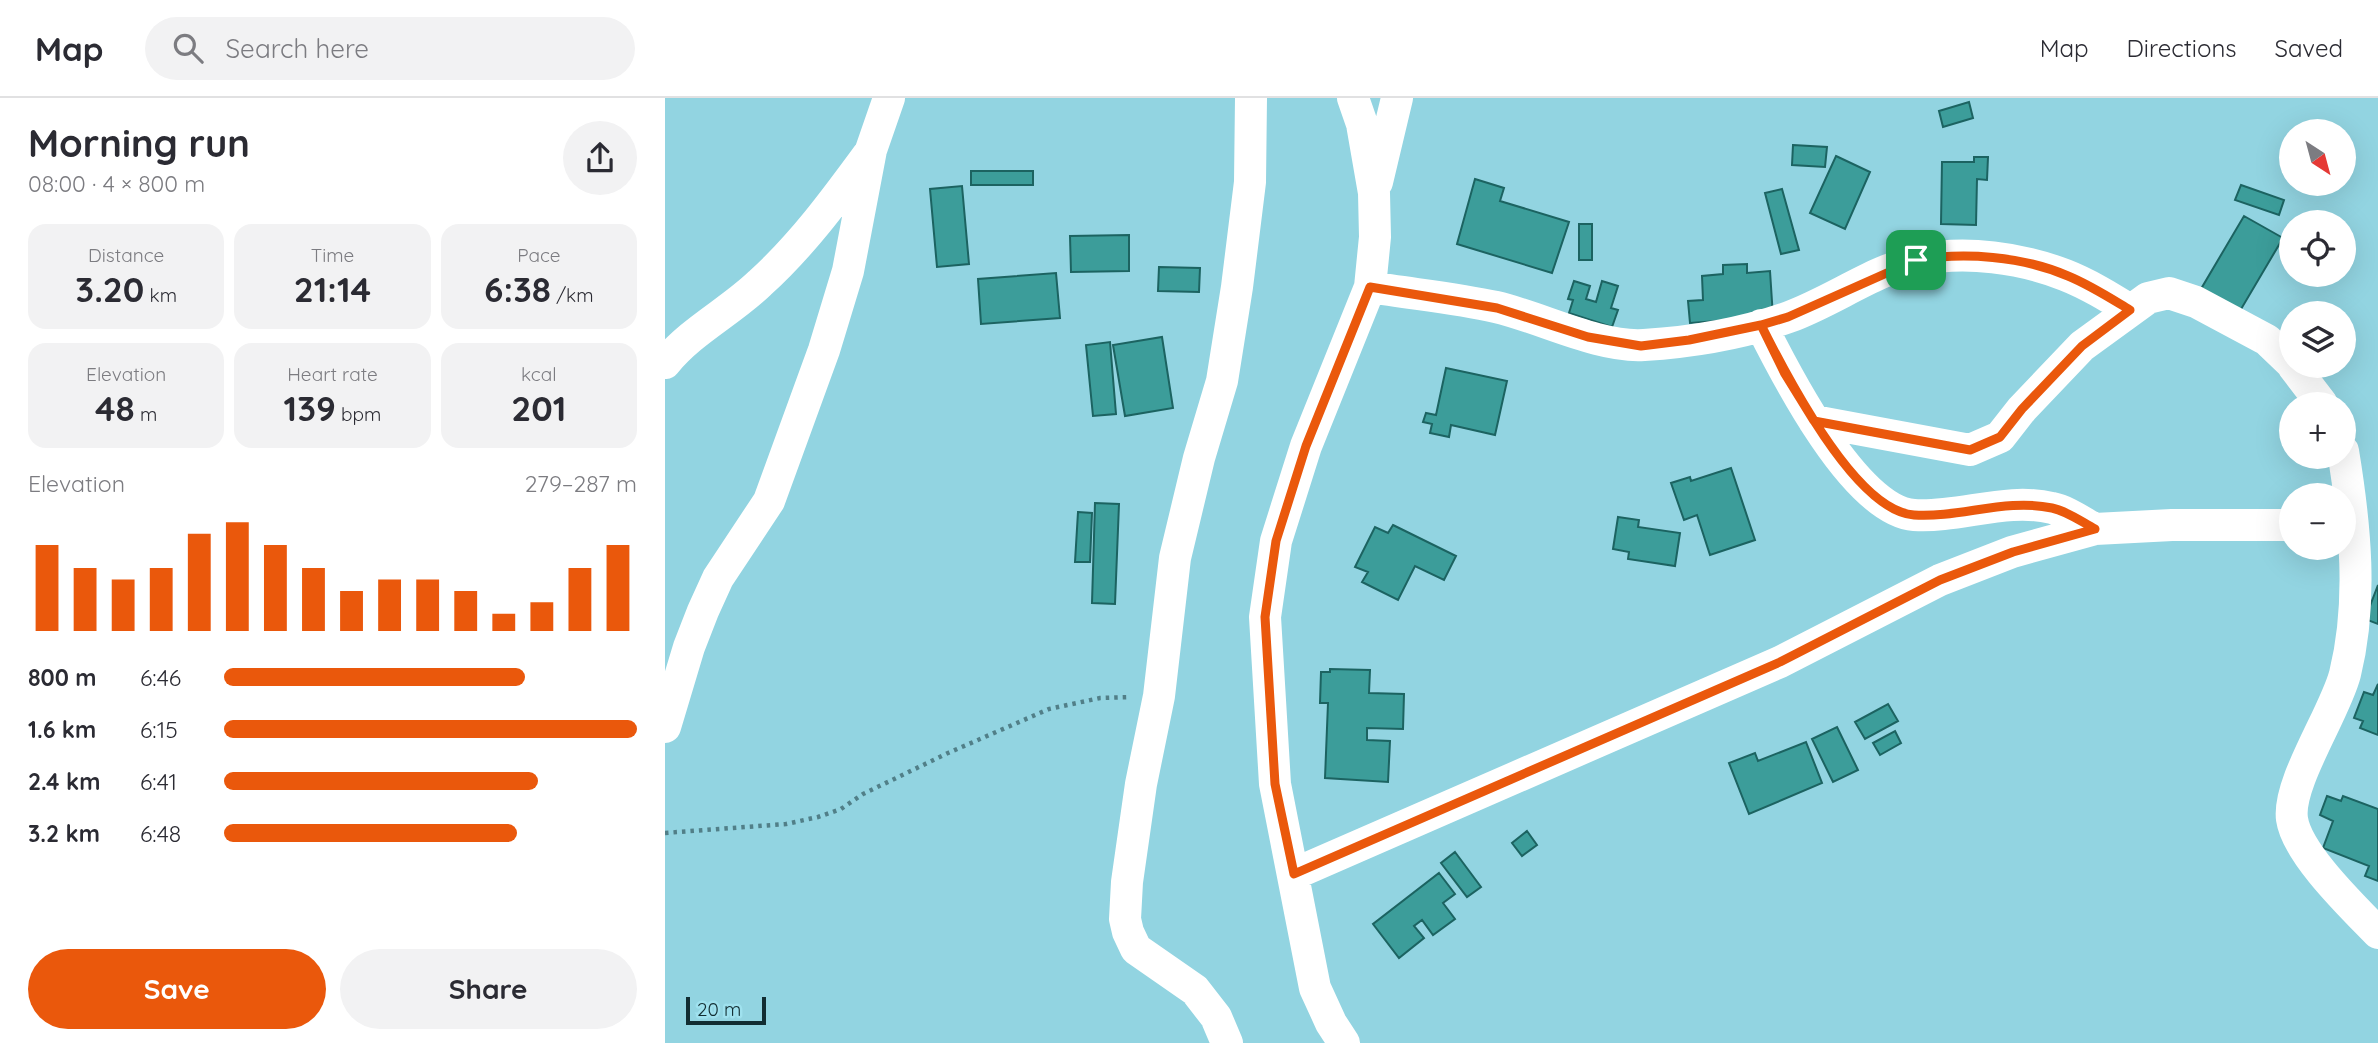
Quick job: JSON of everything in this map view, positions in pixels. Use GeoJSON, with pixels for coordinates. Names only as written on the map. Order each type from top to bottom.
{"type":"FeatureCollection","features":[{"type":"Feature","properties":{"kind":"street"},"geometry":{"type":"LineString","coordinates":[[665,727],[703,611],[717,578],[769,501],[824,350],[851,259],[871,150],[889,98]]}},
{"type":"Feature","properties":{"kind":"street"},"geometry":{"type":"LineString","coordinates":[[1227,1043],[1213,1012],[1195,990],[1136,949],[1125,919],[1127,882],[1141,784],[1159,696],[1175,558],[1199,458],[1222,381],[1235,300],[1250,182],[1251,98]]}},
{"type":"Feature","properties":{"kind":"street"},"geometry":{"type":"LineString","coordinates":[[1332,1036],[1313,977],[1275,784],[1265,617],[1276,541],[1306,446],[1370,287],[1375,237],[1374,193],[1362,124],[1353,98]]}},
{"type":"Feature","properties":{"kind":"street"},"geometry":{"type":"LineString","coordinates":[[1374,193],[1397,98]]}},
{"type":"Feature","properties":{"kind":"street"},"geometry":{"type":"LineString","coordinates":[[665,363],[694,333],[759,285],[787,258],[830,207],[871,150]]}},
{"type":"Feature","properties":{"kind":"street"},"geometry":{"type":"LineString","coordinates":[[1370,287],[1497,308],[1588,337],[1641,346],[1703,337],[1788,317],[1916,260],[1942,256],[1970,256],[2026,264],[2064,274],[2130,310]]}},
{"type":"Feature","properties":{"kind":"street"},"geometry":{"type":"LineString","coordinates":[[1814,421],[1970,450],[2000,437],[2022,409],[2082,346],[2148,298],[2169,293],[2196,302],[2267,340],[2279,352]]}},
{"type":"Feature","properties":{"kind":"street"},"geometry":{"type":"LineString","coordinates":[[1761,325],[1785,374],[1814,421],[1875,498],[1895,510],[1911,515],[2043,506],[2056,509],[2095,529]]}},
{"type":"Feature","properties":{"kind":"street"},"geometry":{"type":"LineString","coordinates":[[2347,469],[2358,526],[2353,640],[2330,717],[2299,781],[2292,820],[2315,863],[2378,933]]}},
{"type":"Feature","properties":{"kind":"street"},"geometry":{"type":"LineString","coordinates":[[1294,874],[1780,662],[1940,580],[2013,552],[2095,529],[2172,525],[2279,525]]}},
{"type":"Feature","properties":{"kind":"path"},"geometry":{"type":"LineString","coordinates":[[665,833],[811,820],[830,814],[863,794],[1049,709],[1100,698],[1159,696]]}},
{"type":"Feature","properties":{"kind":"building"},"geometry":{"type":"Polygon","coordinates":[[[1969,102],[1973,118],[1943,127],[1939,111],[1969,102]]]}},
{"type":"Feature","properties":{"kind":"building"},"geometry":{"type":"Polygon","coordinates":[[[1793,145],[1827,147],[1825,167],[1792,165],[1793,145]]]}},
{"type":"Feature","properties":{"kind":"building"},"geometry":{"type":"Polygon","coordinates":[[[1836,156],[1870,172],[1845,229],[1810,213],[1836,156]]]}},
{"type":"Feature","properties":{"kind":"building"},"geometry":{"type":"Polygon","coordinates":[[[1974,157],[1988,157],[1987,180],[1977,179],[1976,225],[1941,224],[1942,162],[1974,162],[1974,157]]]}},
{"type":"Feature","properties":{"kind":"building"},"geometry":{"type":"Polygon","coordinates":[[[971,171],[1033,171],[1033,185],[971,185],[971,171]]]}},
{"type":"Feature","properties":{"kind":"building"},"geometry":{"type":"Polygon","coordinates":[[[1475,179],[1504,188],[1500,201],[1569,222],[1552,273],[1457,244],[1475,179]]]}},
{"type":"Feature","properties":{"kind":"building"},"geometry":{"type":"Polygon","coordinates":[[[2241,185],[2284,200],[2279,215],[2235,200],[2241,185]]]}},
{"type":"Feature","properties":{"kind":"building"},"geometry":{"type":"Polygon","coordinates":[[[962,186],[969,264],[937,267],[930,189],[962,186]]]}},
{"type":"Feature","properties":{"kind":"building"},"geometry":{"type":"Polygon","coordinates":[[[1782,189],[1799,250],[1781,254],[1765,193],[1782,189]]]}},
{"type":"Feature","properties":{"kind":"building"},"geometry":{"type":"Polygon","coordinates":[[[2244,216],[2279,236],[2279,245],[2237,316],[2198,294],[2244,216]]]}},
{"type":"Feature","properties":{"kind":"building"},"geometry":{"type":"Polygon","coordinates":[[[1579,224],[1592,224],[1592,260],[1579,260],[1579,224]]]}},
{"type":"Feature","properties":{"kind":"building"},"geometry":{"type":"Polygon","coordinates":[[[1129,235],[1129,271],[1071,272],[1070,236],[1129,235]]]}},
{"type":"Feature","properties":{"kind":"building"},"geometry":{"type":"Polygon","coordinates":[[[1747,264],[1747,273],[1770,271],[1773,317],[1690,323],[1688,301],[1703,300],[1702,276],[1723,274],[1723,265],[1747,264]]]}},
{"type":"Feature","properties":{"kind":"building"},"geometry":{"type":"Polygon","coordinates":[[[1159,267],[1200,268],[1199,292],[1158,291],[1159,267]]]}},
{"type":"Feature","properties":{"kind":"building"},"geometry":{"type":"Polygon","coordinates":[[[1056,273],[1060,318],[981,324],[978,279],[1056,273]]]}},
{"type":"Feature","properties":{"kind":"building"},"geometry":{"type":"Polygon","coordinates":[[[1574,281],[1590,286],[1586,299],[1596,302],[1602,281],[1618,286],[1611,308],[1618,310],[1612,327],[1569,313],[1573,300],[1568,299],[1574,281]]]}},
{"type":"Feature","properties":{"kind":"building"},"geometry":{"type":"Polygon","coordinates":[[[1162,337],[1173,408],[1125,416],[1113,345],[1162,337]]]}},
{"type":"Feature","properties":{"kind":"building"},"geometry":{"type":"Polygon","coordinates":[[[1110,342],[1116,414],[1093,416],[1086,345],[1110,342]]]}},
{"type":"Feature","properties":{"kind":"building"},"geometry":{"type":"Polygon","coordinates":[[[1446,368],[1507,381],[1495,435],[1451,425],[1449,437],[1430,433],[1432,424],[1423,422],[1426,413],[1436,415],[1446,368]]]}},
{"type":"Feature","properties":{"kind":"building"},"geometry":{"type":"Polygon","coordinates":[[[1731,468],[1755,540],[1710,555],[1697,515],[1684,520],[1671,483],[1690,477],[1691,481],[1731,468]]]}},
{"type":"Feature","properties":{"kind":"building"},"geometry":{"type":"Polygon","coordinates":[[[1095,503],[1119,504],[1115,604],[1092,603],[1095,503]]]}},
{"type":"Feature","properties":{"kind":"building"},"geometry":{"type":"Polygon","coordinates":[[[1078,512],[1092,513],[1090,562],[1075,562],[1078,512]]]}},
{"type":"Feature","properties":{"kind":"building"},"geometry":{"type":"Polygon","coordinates":[[[1618,517],[1639,520],[1638,527],[1680,533],[1675,566],[1628,559],[1629,552],[1613,549],[1618,517]]]}},
{"type":"Feature","properties":{"kind":"building"},"geometry":{"type":"Polygon","coordinates":[[[1393,525],[1456,556],[1444,580],[1415,566],[1398,600],[1362,582],[1368,572],[1355,567],[1375,527],[1388,533],[1393,525]]]}},
{"type":"Feature","properties":{"kind":"building"},"geometry":{"type":"Polygon","coordinates":[[[2378,585],[2378,624],[2365,619],[2378,585]]]}},
{"type":"Feature","properties":{"kind":"building"},"geometry":{"type":"Polygon","coordinates":[[[1330,669],[1370,670],[1369,693],[1404,694],[1403,729],[1367,728],[1367,740],[1390,741],[1388,782],[1325,778],[1328,703],[1320,703],[1321,672],[1330,672],[1330,669]]]}},
{"type":"Feature","properties":{"kind":"building"},"geometry":{"type":"Polygon","coordinates":[[[2378,684],[2378,735],[2360,728],[2363,721],[2354,718],[2364,692],[2373,695],[2378,684]]]}},
{"type":"Feature","properties":{"kind":"building"},"geometry":{"type":"Polygon","coordinates":[[[1888,704],[1898,721],[1865,739],[1855,722],[1888,704]]]}},
{"type":"Feature","properties":{"kind":"building"},"geometry":{"type":"Polygon","coordinates":[[[1837,727],[1858,770],[1833,782],[1812,739],[1837,727]]]}},
{"type":"Feature","properties":{"kind":"building"},"geometry":{"type":"Polygon","coordinates":[[[1895,731],[1901,743],[1880,755],[1873,743],[1895,731]]]}},
{"type":"Feature","properties":{"kind":"building"},"geometry":{"type":"Polygon","coordinates":[[[1806,742],[1822,783],[1749,814],[1729,763],[1755,753],[1758,761],[1806,742]]]}},
{"type":"Feature","properties":{"kind":"building"},"geometry":{"type":"Polygon","coordinates":[[[2327,796],[2341,801],[2343,796],[2378,809],[2378,881],[2365,876],[2369,866],[2323,848],[2333,821],[2320,815],[2327,796]]]}},
{"type":"Feature","properties":{"kind":"building"},"geometry":{"type":"Polygon","coordinates":[[[1527,831],[1537,845],[1522,856],[1512,843],[1527,831]]]}},
{"type":"Feature","properties":{"kind":"building"},"geometry":{"type":"Polygon","coordinates":[[[1455,852],[1481,887],[1467,897],[1441,863],[1455,852]]]}},
{"type":"Feature","properties":{"kind":"building"},"geometry":{"type":"Polygon","coordinates":[[[1439,873],[1455,894],[1443,903],[1455,919],[1433,935],[1422,920],[1414,926],[1424,938],[1399,958],[1373,924],[1439,873]]]}},
{"type":"Feature","properties":{"kind":"route"},"geometry":{"type":"LineString","coordinates":[[1916,260],[1788,317],[1761,325],[1785,374],[1814,421],[1875,498],[1895,510],[1911,515],[1938,515],[2017,506],[2043,506],[2056,509],[2095,529],[2013,552],[1940,580],[1780,662],[1294,874],[1275,784],[1265,617],[1276,541],[1306,446],[1370,287],[1497,308],[1588,337],[1641,346],[1689,340],[1761,325],[1785,374],[1814,421],[1970,450],[2000,437],[2022,409],[2082,346],[2130,310],[2064,274],[2026,264],[1970,256],[1916,260]]}}]}
